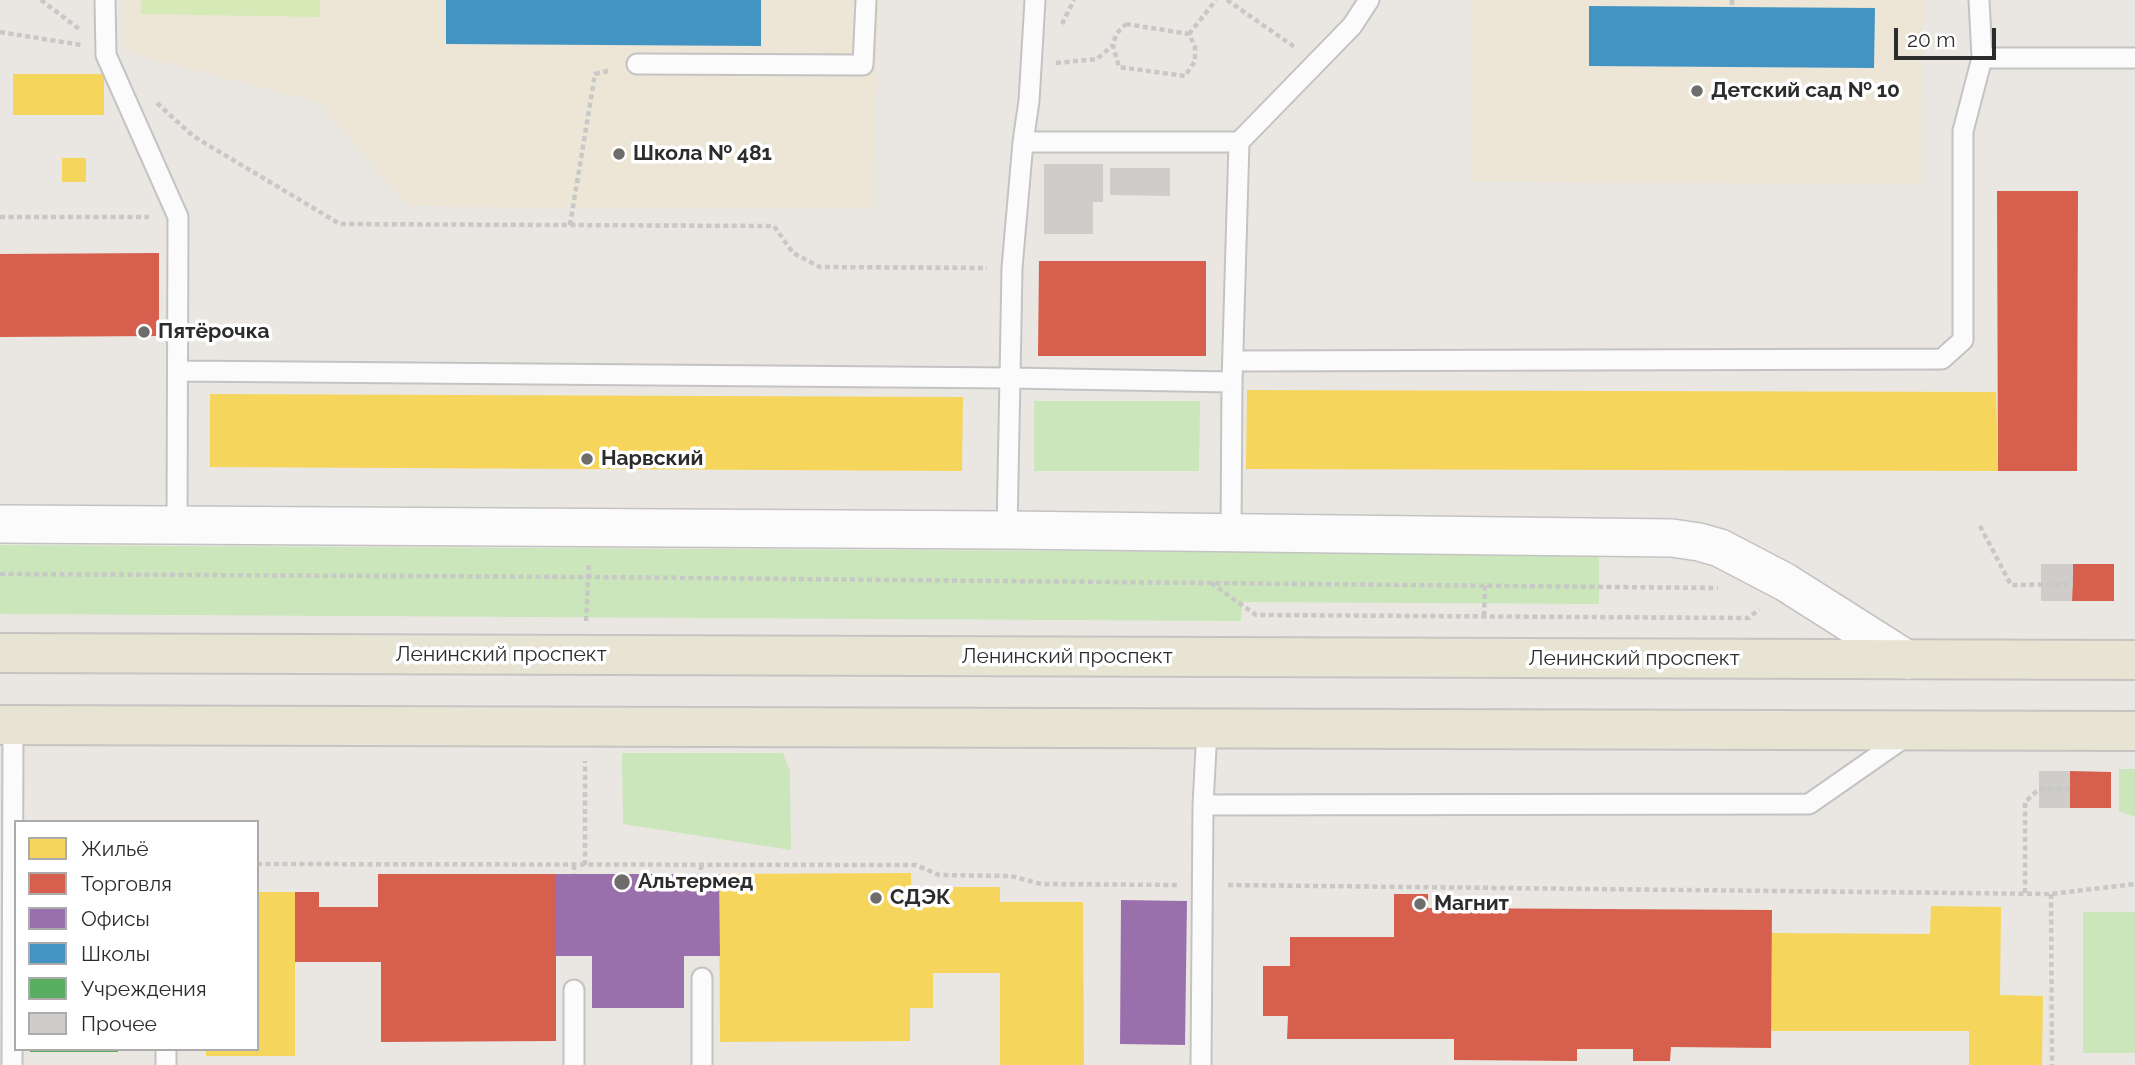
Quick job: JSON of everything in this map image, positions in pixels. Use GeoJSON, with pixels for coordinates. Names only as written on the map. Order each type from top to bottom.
{"type":"FeatureCollection","features":[{"type":"Feature","properties":{"kind":"main road","name":"Ленинский проспект"},"geometry":{"type":"LineString","coordinates":[[0,653],[2135,660]]}},
{"type":"Feature","properties":{"kind":"main road"},"geometry":{"type":"LineString","coordinates":[[7,724],[2135,731]]}},
{"type":"Feature","properties":{"kind":"street"},"geometry":{"type":"LineString","coordinates":[[0,524],[1007,530],[1672,538],[1720,548],[1785,582],[1908,660]]}},
{"type":"Feature","properties":{"kind":"lane"},"geometry":{"type":"LineString","coordinates":[[106,0],[106,55],[178,217],[177,526]]}},
{"type":"Feature","properties":{"kind":"lane"},"geometry":{"type":"LineString","coordinates":[[637,64],[863,65],[866,0]]}},
{"type":"Feature","properties":{"kind":"lane"},"geometry":{"type":"LineString","coordinates":[[1007,530],[1012,268],[1029,101],[1035,0]]}},
{"type":"Feature","properties":{"kind":"lane"},"geometry":{"type":"LineString","coordinates":[[1231,534],[1232,382],[1239,142],[1352,26],[1370,0]]}},
{"type":"Feature","properties":{"kind":"lane"},"geometry":{"type":"LineString","coordinates":[[1233,361],[1941,359],[1963,340],[1962,131],[1982,58],[1979,0]]}},
{"type":"Feature","properties":{"kind":"lane"},"geometry":{"type":"LineString","coordinates":[[1982,58],[2135,58]]}},
{"type":"Feature","properties":{"kind":"lane"},"geometry":{"type":"LineString","coordinates":[[1023,142],[1239,142]]}},
{"type":"Feature","properties":{"kind":"lane"},"geometry":{"type":"LineString","coordinates":[[179,371],[1232,382]]}},
{"type":"Feature","properties":{"kind":"lane"},"geometry":{"type":"LineString","coordinates":[[7,724],[12,1065]]}},
{"type":"Feature","properties":{"kind":"lane"},"geometry":{"type":"LineString","coordinates":[[1202,1065],[1203,805],[1207,729]]}},
{"type":"Feature","properties":{"kind":"lane"},"geometry":{"type":"LineString","coordinates":[[1203,805],[1809,804],[1914,731]]}},
{"type":"Feature","properties":{"kind":"lane"},"geometry":{"type":"LineString","coordinates":[[702,978],[702,1065]]}},
{"type":"Feature","properties":{"kind":"lane"},"geometry":{"type":"LineString","coordinates":[[574,990],[574,1065]]}},
{"type":"Feature","properties":{"kind":"path"},"geometry":{"type":"LineString","coordinates":[[41,0],[87,35]]}},
{"type":"Feature","properties":{"kind":"path"},"geometry":{"type":"LineString","coordinates":[[1189,34],[1216,0]]}},
{"type":"Feature","properties":{"kind":"path"},"geometry":{"type":"LineString","coordinates":[[1227,0],[1317,62]]}},
{"type":"Feature","properties":{"kind":"path"},"geometry":{"type":"LineString","coordinates":[[1732,0],[1732,7]]}},
{"type":"Feature","properties":{"kind":"path"},"geometry":{"type":"LineString","coordinates":[[1126,24],[1189,34],[1195,47],[1195,61],[1185,76],[1119,67],[1113,46],[1116,34],[1126,24]]}},
{"type":"Feature","properties":{"kind":"path"},"geometry":{"type":"LineString","coordinates":[[0,32],[87,46],[106,55]]}},
{"type":"Feature","properties":{"kind":"path"},"geometry":{"type":"LineString","coordinates":[[1049,64],[1097,60],[1113,46]]}},
{"type":"Feature","properties":{"kind":"path"},"geometry":{"type":"LineString","coordinates":[[570,225],[595,74],[637,64]]}},
{"type":"Feature","properties":{"kind":"path"},"geometry":{"type":"LineString","coordinates":[[154,100],[193,136],[340,224],[774,226],[793,253],[820,267],[1012,268]]}},
{"type":"Feature","properties":{"kind":"path"},"geometry":{"type":"LineString","coordinates":[[0,217],[178,217]]}},
{"type":"Feature","properties":{"kind":"path"},"geometry":{"type":"LineString","coordinates":[[1980,526],[2011,585],[2073,584]]}},
{"type":"Feature","properties":{"kind":"path"},"geometry":{"type":"LineString","coordinates":[[586,622],[590,556]]}},
{"type":"Feature","properties":{"kind":"path"},"geometry":{"type":"LineString","coordinates":[[0,574],[1730,588]]}},
{"type":"Feature","properties":{"kind":"path"},"geometry":{"type":"LineString","coordinates":[[1209,582],[1256,615],[1749,618],[1765,603]]}},
{"type":"Feature","properties":{"kind":"path"},"geometry":{"type":"LineString","coordinates":[[1484,616],[1485,585]]}},
{"type":"Feature","properties":{"kind":"path"},"geometry":{"type":"LineString","coordinates":[[585,751],[585,865]]}},
{"type":"Feature","properties":{"kind":"path"},"geometry":{"type":"LineString","coordinates":[[2025,893],[2025,802],[2039,789],[2070,789]]}},
{"type":"Feature","properties":{"kind":"path"},"geometry":{"type":"LineString","coordinates":[[574,865],[574,873]]}},
{"type":"Feature","properties":{"kind":"path"},"geometry":{"type":"LineString","coordinates":[[701,865],[701,873]]}},
{"type":"Feature","properties":{"kind":"path"},"geometry":{"type":"LineString","coordinates":[[2051,894],[2052,1065]]}},
{"type":"Feature","properties":{"kind":"shaded area","name":"Школа № 481"},"geometry":{"type":"Polygon","coordinates":[[[122,0],[879,0],[873,208],[409,206],[320,103],[123,51],[122,0]]]}},
{"type":"Feature","properties":{"kind":"shaded area","name":"Детский сад № 10"},"geometry":{"type":"Polygon","coordinates":[[[1472,0],[1923,0],[1922,184],[1471,182],[1472,0]]]}},
{"type":"Feature","properties":{"kind":"green space"},"geometry":{"type":"Polygon","coordinates":[[[141,0],[320,0],[320,17],[141,14],[141,0]]]}},
{"type":"Feature","properties":{"kind":"green space"},"geometry":{"type":"Polygon","coordinates":[[[1034,401],[1200,401],[1199,471],[1034,471],[1034,401]]]}},
{"type":"Feature","properties":{"kind":"green space"},"geometry":{"type":"Polygon","coordinates":[[[0,545],[1599,554],[1599,604],[1242,602],[1241,621],[0,614],[0,545]]]}},
{"type":"Feature","properties":{"kind":"green space"},"geometry":{"type":"Polygon","coordinates":[[[622,753],[783,753],[790,771],[791,850],[623,824],[622,753]]]}},
{"type":"Feature","properties":{"kind":"green space"},"geometry":{"type":"Polygon","coordinates":[[[2119,769],[2135,769],[2135,817],[2119,811],[2119,769]]]}},
{"type":"Feature","properties":{"kind":"green space"},"geometry":{"type":"Polygon","coordinates":[[[2083,912],[2135,912],[2135,1053],[2083,1053],[2083,912]]]}},
{"type":"Feature","properties":{"kind":"building: Жильё"},"geometry":{"type":"Polygon","coordinates":[[[13,74],[104,74],[104,115],[13,115],[13,74]]]}},
{"type":"Feature","properties":{"kind":"building: Жильё"},"geometry":{"type":"Polygon","coordinates":[[[62,158],[86,158],[86,182],[62,182],[62,158]]]}},
{"type":"Feature","properties":{"kind":"building: Жильё"},"geometry":{"type":"Polygon","coordinates":[[[1247,390],[1996,392],[1998,471],[1246,469],[1247,390]]]}},
{"type":"Feature","properties":{"kind":"building: Жильё"},"geometry":{"type":"Polygon","coordinates":[[[210,394],[963,397],[962,471],[210,467],[210,394]]]}},
{"type":"Feature","properties":{"kind":"building: Жильё"},"geometry":{"type":"Polygon","coordinates":[[[911,873],[911,887],[1000,887],[1000,902],[1083,902],[1084,1065],[1000,1065],[1000,973],[933,973],[933,1008],[910,1008],[910,1041],[720,1042],[719,874],[911,873]]]}},
{"type":"Feature","properties":{"kind":"building: Жильё"},"geometry":{"type":"Polygon","coordinates":[[[259,892],[295,892],[295,1056],[206,1056],[206,1051],[259,1051],[259,892]]]}},
{"type":"Feature","properties":{"kind":"building: Жильё"},"geometry":{"type":"Polygon","coordinates":[[[1931,906],[2001,907],[2000,995],[2043,996],[2042,1065],[1969,1065],[1969,1031],[1771,1031],[1772,933],[1930,934],[1931,906]]]}},
{"type":"Feature","properties":{"kind":"building: Торговля"},"geometry":{"type":"Polygon","coordinates":[[[1997,191],[2078,191],[2077,471],[1998,471],[1997,191]]]}},
{"type":"Feature","properties":{"kind":"building: Торговля"},"geometry":{"type":"Polygon","coordinates":[[[159,253],[159,336],[0,337],[0,254],[159,253]]]}},
{"type":"Feature","properties":{"kind":"building: Торговля"},"geometry":{"type":"Polygon","coordinates":[[[1039,261],[1206,261],[1206,356],[1038,356],[1039,261]]]}},
{"type":"Feature","properties":{"kind":"building: Торговля"},"geometry":{"type":"Polygon","coordinates":[[[2073,564],[2114,564],[2114,601],[2072,601],[2073,564]]]}},
{"type":"Feature","properties":{"kind":"building: Торговля"},"geometry":{"type":"Polygon","coordinates":[[[2070,771],[2111,772],[2111,808],[2070,808],[2070,771]]]}},
{"type":"Feature","properties":{"kind":"building: Торговля"},"geometry":{"type":"Polygon","coordinates":[[[378,874],[556,874],[556,1041],[381,1042],[381,962],[295,962],[295,892],[319,892],[319,907],[378,907],[378,874]]]}},
{"type":"Feature","properties":{"kind":"building: Торговля"},"geometry":{"type":"Polygon","coordinates":[[[1394,894],[1428,894],[1428,908],[1772,910],[1771,1048],[1671,1047],[1670,1061],[1633,1061],[1633,1049],[1577,1049],[1577,1061],[1454,1060],[1454,1039],[1287,1039],[1288,1016],[1263,1016],[1263,966],[1290,966],[1290,937],[1394,937],[1394,894]]]}},
{"type":"Feature","properties":{"kind":"building: Офисы"},"geometry":{"type":"Polygon","coordinates":[[[556,874],[719,874],[720,956],[684,956],[684,1008],[592,1008],[592,956],[556,956],[556,874]]]}},
{"type":"Feature","properties":{"kind":"building: Офисы"},"geometry":{"type":"Polygon","coordinates":[[[1121,900],[1187,901],[1185,1045],[1120,1044],[1121,900]]]}},
{"type":"Feature","properties":{"kind":"building: Школы"},"geometry":{"type":"Polygon","coordinates":[[[446,0],[761,0],[761,46],[446,44],[446,0]]]}},
{"type":"Feature","properties":{"kind":"building: Школы"},"geometry":{"type":"Polygon","coordinates":[[[1589,6],[1875,8],[1874,68],[1589,66],[1589,6]]]}},
{"type":"Feature","properties":{"kind":"building: Учреждения"},"geometry":{"type":"Polygon","coordinates":[[[30,1051],[118,1051],[118,1052],[30,1051]]]}},
{"type":"Feature","properties":{"kind":"building: Прочее"},"geometry":{"type":"Polygon","coordinates":[[[1044,164],[1103,164],[1103,202],[1093,202],[1093,234],[1044,234],[1044,164]]]}},
{"type":"Feature","properties":{"kind":"building: Прочее"},"geometry":{"type":"Polygon","coordinates":[[[1110,168],[1170,168],[1170,196],[1110,195],[1110,168]]]}},
{"type":"Feature","properties":{"kind":"building: Прочее"},"geometry":{"type":"Polygon","coordinates":[[[2041,564],[2073,564],[2072,601],[2041,601],[2041,564]]]}},
{"type":"Feature","properties":{"kind":"building: Прочее"},"geometry":{"type":"Polygon","coordinates":[[[2039,771],[2070,771],[2070,808],[2039,808],[2039,771]]]}},
{"type":"Feature","properties":{"kind":"place","name":"Детский сад № 10"},"geometry":{"type":"Point","coordinates":[1697,91]}},
{"type":"Feature","properties":{"kind":"place","name":"Школа № 481"},"geometry":{"type":"Point","coordinates":[619,154]}},
{"type":"Feature","properties":{"kind":"place","name":"Пятёрочка"},"geometry":{"type":"Point","coordinates":[144,332]}},
{"type":"Feature","properties":{"kind":"place","name":"Нарвский"},"geometry":{"type":"Point","coordinates":[587,459]}},
{"type":"Feature","properties":{"kind":"place","name":"Альтермед"},"geometry":{"type":"Point","coordinates":[622,882]}},
{"type":"Feature","properties":{"kind":"place","name":"СДЭК"},"geometry":{"type":"Point","coordinates":[876,898]}},
{"type":"Feature","properties":{"kind":"place","name":"Магнит"},"geometry":{"type":"Point","coordinates":[1420,904]}}]}
